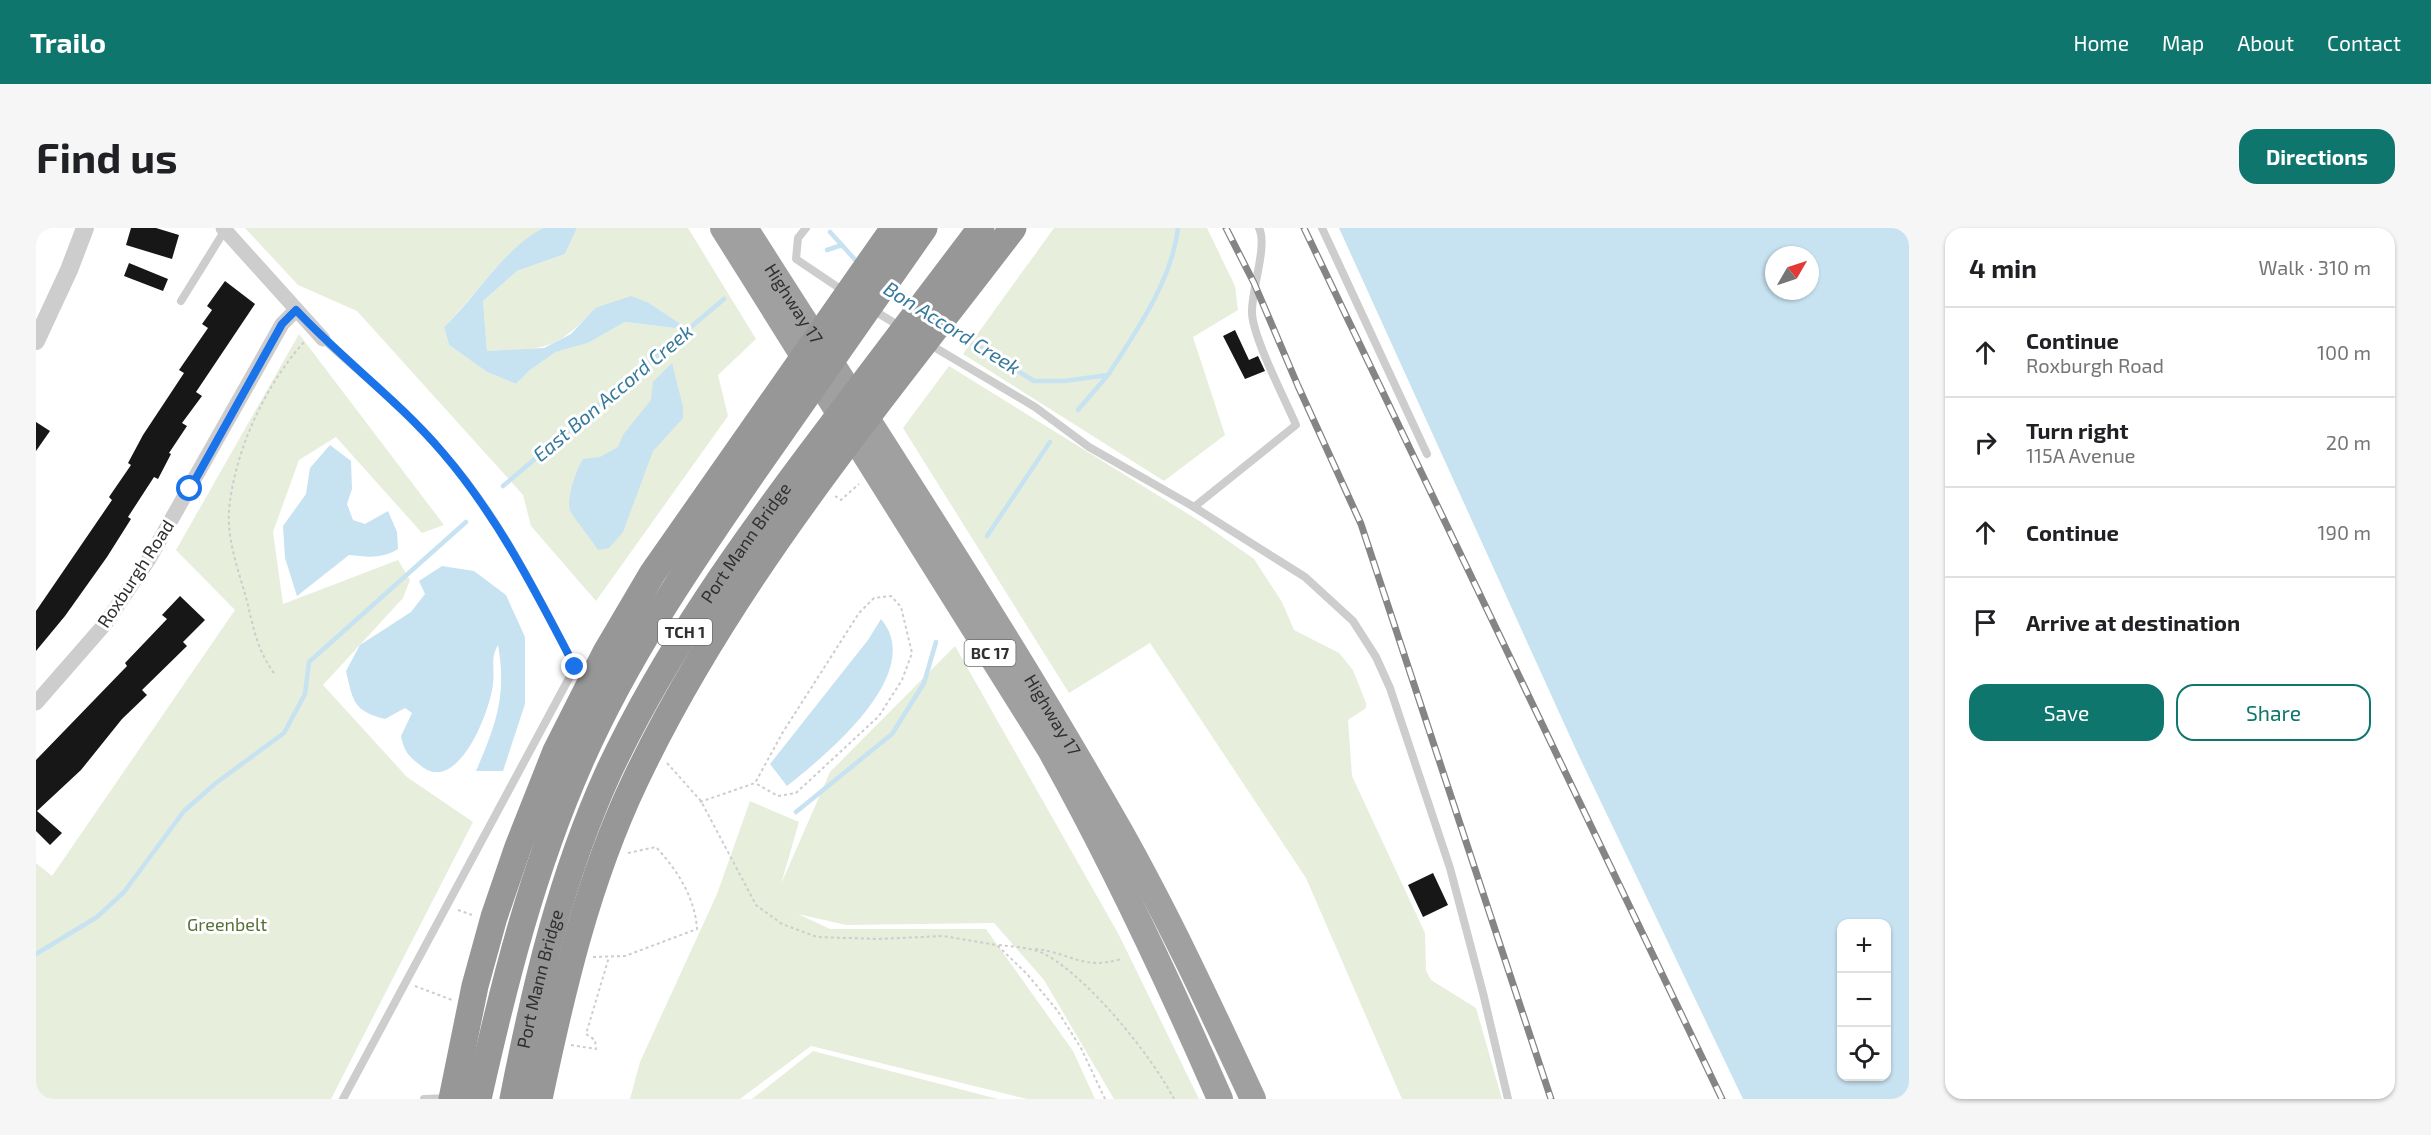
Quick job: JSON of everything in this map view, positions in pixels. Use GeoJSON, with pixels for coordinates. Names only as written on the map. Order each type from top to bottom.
{"type":"FeatureCollection","features":[{"type":"Feature","properties":{"kind":"highway","name":"Highway 17"},"geometry":{"type":"LineString","coordinates":[[723,228],[1055,758],[1139,919],[1220,1099]]}},
{"type":"Feature","properties":{"kind":"highway","name":"Highway 17"},"geometry":{"type":"LineString","coordinates":[[745,228],[1010,644],[1121,833],[1201,989],[1253,1099]]}},
{"type":"Feature","properties":{"kind":"highway"},"geometry":{"type":"LineString","coordinates":[[453,1099],[478,974],[518,847],[556,751],[606,652],[664,556],[894,228]]}},
{"type":"Feature","properties":{"kind":"highway","name":"Port Mann Bridge"},"geometry":{"type":"LineString","coordinates":[[478,1099],[502,990],[543,855],[581,761],[629,665],[674,588],[924,228]]}},
{"type":"Feature","properties":{"kind":"highway","name":"Port Mann Bridge"},"geometry":{"type":"LineString","coordinates":[[513,1099],[536,985],[572,866],[609,772],[656,679],[700,606],[749,535],[981,228]]}},
{"type":"Feature","properties":{"kind":"highway"},"geometry":{"type":"LineString","coordinates":[[539,1099],[560,1000],[597,875],[634,782],[681,691],[723,620],[771,550],[1013,228]]}},
{"type":"Feature","properties":{"kind":"street"},"geometry":{"type":"LineString","coordinates":[[36,341],[69,270],[85,228]]}},
{"type":"Feature","properties":{"kind":"street"},"geometry":{"type":"LineString","coordinates":[[224,229],[319,334]]}},
{"type":"Feature","properties":{"kind":"street","name":"Roxburgh Road"},"geometry":{"type":"LineString","coordinates":[[36,704],[105,624],[149,559],[282,324],[296,310]]}},
{"type":"Feature","properties":{"kind":"lane"},"geometry":{"type":"LineString","coordinates":[[806,228],[798,238],[796,259],[852,298]]}},
{"type":"Feature","properties":{"kind":"lane"},"geometry":{"type":"LineString","coordinates":[[1194,507],[1296,425],[1257,333],[1252,315],[1254,283],[1263,236],[1259,228]]}},
{"type":"Feature","properties":{"kind":"lane"},"geometry":{"type":"LineString","coordinates":[[1322,228],[1427,454]]}},
{"type":"Feature","properties":{"kind":"lane"},"geometry":{"type":"LineString","coordinates":[[181,301],[224,229]]}},
{"type":"Feature","properties":{"kind":"lane"},"geometry":{"type":"LineString","coordinates":[[863,304],[1035,407],[1089,447],[1194,507],[1305,577],[1353,621],[1376,657],[1390,688],[1450,868],[1484,993],[1508,1099]]}},
{"type":"Feature","properties":{"kind":"lane"},"geometry":{"type":"LineString","coordinates":[[319,334],[414,421],[445,455],[503,538],[537,594],[575,667],[343,1099]]}},
{"type":"Feature","properties":{"kind":"lane"},"geometry":{"type":"LineString","coordinates":[[424,1099],[440,1096],[453,1099]]}},
{"type":"Feature","properties":{"kind":"path"},"geometry":{"type":"LineString","coordinates":[[274,673],[260,650],[234,553],[229,512],[237,463],[251,425],[292,355],[319,334]]}},
{"type":"Feature","properties":{"kind":"path"},"geometry":{"type":"LineString","coordinates":[[700,802],[755,783],[783,732],[859,613],[874,598],[891,596],[900,607],[912,653],[902,680],[879,716],[796,793],[778,796],[755,783]]}},
{"type":"Feature","properties":{"kind":"path"},"geometry":{"type":"LineString","coordinates":[[663,758],[700,802],[756,905],[782,924],[817,937],[879,939],[943,936],[1048,950],[1093,964],[1121,959]]}},
{"type":"Feature","properties":{"kind":"path"},"geometry":{"type":"LineString","coordinates":[[669,939],[697,929],[696,910],[686,891]]}},
{"type":"Feature","properties":{"kind":"path"},"geometry":{"type":"LineString","coordinates":[[997,945],[1027,974],[1057,1010],[1081,1048],[1105,1099]]}},
{"type":"Feature","properties":{"kind":"path"},"geometry":{"type":"LineString","coordinates":[[1032,949],[1048,956],[1074,976],[1110,1013],[1148,1056],[1174,1099]]}},
{"type":"Feature","properties":{"kind":"path"},"geometry":{"type":"LineString","coordinates":[[596,1049],[595,1040],[586,1034],[609,957]]}},
{"type":"Feature","properties":{"kind":"green space"},"geometry":{"type":"Polygon","coordinates":[[[245,228],[543,228],[514,249],[502,261],[444,327],[449,345],[487,372],[516,384],[530,370],[556,352],[588,343],[625,322],[674,328],[684,326],[649,303],[595,308],[569,333],[547,345],[522,350],[487,351],[483,301],[517,271],[565,254],[577,228],[688,228],[756,339],[718,375],[728,416],[596,601],[531,526],[523,495],[357,311],[298,285],[245,228]]]}},
{"type":"Feature","properties":{"kind":"green space"},"geometry":{"type":"Polygon","coordinates":[[[1054,228],[1207,228],[1235,286],[1238,310],[1193,337],[1225,435],[1164,481],[963,354],[1054,228]]]}},
{"type":"Feature","properties":{"kind":"green space","name":"Greenbelt"},"geometry":{"type":"Polygon","coordinates":[[[299,334],[444,525],[422,533],[336,437],[299,460],[273,532],[283,604],[398,560],[410,580],[403,598],[323,685],[407,777],[473,822],[331,1099],[36,1099],[36,863],[52,876],[235,610],[176,550],[299,334]]]}},
{"type":"Feature","properties":{"kind":"green space"},"geometry":{"type":"Polygon","coordinates":[[[949,366],[1201,522],[1254,559],[1282,602],[1294,630],[1339,653],[1353,670],[1366,708],[1348,720],[1352,776],[1425,933],[1426,970],[1431,980],[1476,1008],[1502,1099],[1402,1099],[1306,878],[1150,643],[1069,693],[903,428],[949,366]]]}},
{"type":"Feature","properties":{"kind":"green space"},"geometry":{"type":"Polygon","coordinates":[[[955,646],[1119,935],[1199,1099],[1114,1099],[1044,980],[994,923],[846,925],[798,914],[830,929],[986,929],[1073,1051],[1095,1099],[1027,1099],[811,1046],[740,1099],[630,1099],[640,1062],[717,894],[750,801],[799,822],[781,884],[830,772],[955,646]]]}},
{"type":"Feature","properties":{"kind":"green space"},"geometry":{"type":"Polygon","coordinates":[[[813,1051],[998,1099],[752,1099],[813,1051]]]}},
{"type":"Feature","properties":{"kind":"water"},"geometry":{"type":"Polygon","coordinates":[[[543,228],[577,228],[565,254],[517,271],[483,301],[487,351],[544,348],[571,334],[595,308],[631,296],[649,303],[684,326],[674,328],[625,322],[588,343],[556,352],[530,370],[516,384],[487,372],[449,345],[444,327],[502,261],[543,228]]]}},
{"type":"Feature","properties":{"kind":"water"},"geometry":{"type":"Polygon","coordinates":[[[1339,228],[1909,228],[1909,1099],[1743,1099],[1578,754],[1339,228]]]}},
{"type":"Feature","properties":{"kind":"water"},"geometry":{"type":"Polygon","coordinates":[[[672,363],[683,407],[683,418],[653,451],[623,532],[609,548],[598,550],[570,510],[571,491],[578,469],[583,459],[600,457],[618,447],[623,435],[651,400],[653,382],[672,363]]]}},
{"type":"Feature","properties":{"kind":"water"},"geometry":{"type":"Polygon","coordinates":[[[330,445],[351,461],[352,489],[347,504],[353,520],[365,524],[388,511],[397,532],[398,549],[380,556],[349,555],[297,596],[285,558],[283,526],[306,494],[310,468],[330,445]]]}},
{"type":"Feature","properties":{"kind":"water"},"geometry":{"type":"Polygon","coordinates":[[[442,566],[474,571],[506,595],[525,637],[525,704],[503,771],[476,771],[498,710],[501,680],[498,645],[493,659],[493,684],[486,713],[469,747],[459,761],[447,770],[434,772],[420,765],[407,753],[401,736],[412,713],[405,708],[385,719],[360,708],[353,697],[346,671],[360,645],[411,612],[425,594],[419,581],[442,566]]]}},
{"type":"Feature","properties":{"kind":"water"},"geometry":{"type":"Polygon","coordinates":[[[881,619],[892,640],[891,664],[882,687],[866,711],[846,734],[787,786],[770,764],[868,640],[881,619]]]}},
{"type":"Feature","properties":{"kind":"building"},"geometry":{"type":"Polygon","coordinates":[[[131,228],[156,228],[179,235],[172,259],[126,245],[131,228]]]}},
{"type":"Feature","properties":{"kind":"building"},"geometry":{"type":"Polygon","coordinates":[[[129,263],[168,279],[163,291],[124,276],[129,263]]]}},
{"type":"Feature","properties":{"kind":"building"},"geometry":{"type":"Polygon","coordinates":[[[225,281],[255,304],[196,392],[202,396],[182,423],[187,426],[169,453],[171,454],[158,479],[154,477],[128,517],[131,519],[107,557],[65,616],[36,651],[36,611],[112,500],[109,497],[131,465],[128,463],[143,435],[184,373],[179,370],[208,328],[202,324],[212,310],[207,306],[225,281]]]}},
{"type":"Feature","properties":{"kind":"building"},"geometry":{"type":"Polygon","coordinates":[[[1235,330],[1249,360],[1258,356],[1265,371],[1245,379],[1223,336],[1235,330]]]}},
{"type":"Feature","properties":{"kind":"building"},"geometry":{"type":"Polygon","coordinates":[[[36,422],[50,431],[36,451],[36,422]]]}},
{"type":"Feature","properties":{"kind":"building"},"geometry":{"type":"Polygon","coordinates":[[[180,596],[205,620],[183,642],[187,646],[142,690],[147,695],[122,719],[81,770],[37,811],[62,833],[50,845],[36,831],[36,760],[127,666],[125,663],[167,619],[162,615],[180,596]]]}},
{"type":"Feature","properties":{"kind":"building"},"geometry":{"type":"Polygon","coordinates":[[[1433,873],[1448,905],[1423,917],[1408,885],[1433,873]]]}},
{"type":"Feature","properties":{"kind":"waterway","name":"Bon Accord Creek"},"geometry":{"type":"LineString","coordinates":[[948,328],[1034,381],[1064,381],[1108,375],[1161,286],[1178,228]]}},
{"type":"Feature","properties":{"kind":"waterway","name":"Bon Accord Creek"},"geometry":{"type":"LineString","coordinates":[[830,232],[859,264]]}},
{"type":"Feature","properties":{"kind":"waterway","name":"East Bon Accord Creek"},"geometry":{"type":"LineString","coordinates":[[827,250],[842,245]]}},
{"type":"Feature","properties":{"kind":"waterway","name":"Bon Accord Creek"},"geometry":{"type":"LineString","coordinates":[[891,290],[911,304]]}},
{"type":"Feature","properties":{"kind":"waterway","name":"East Bon Accord Creek"},"geometry":{"type":"LineString","coordinates":[[503,486],[724,299]]}},
{"type":"Feature","properties":{"kind":"waterway"},"geometry":{"type":"LineString","coordinates":[[1078,410],[1108,375]]}},
{"type":"Feature","properties":{"kind":"waterway"},"geometry":{"type":"LineString","coordinates":[[987,536],[1050,442]]}},
{"type":"Feature","properties":{"kind":"waterway","name":"East Bon Accord Creek"},"geometry":{"type":"LineString","coordinates":[[36,954],[97,917],[124,892],[184,811],[216,783],[284,733],[305,694],[309,662],[466,522]]}},
{"type":"Feature","properties":{"kind":"waterway"},"geometry":{"type":"LineString","coordinates":[[796,812],[892,734],[924,683],[936,642]]}},
{"type":"Feature","properties":{"kind":"railway"},"geometry":{"type":"LineString","coordinates":[[1226,228],[1254,283],[1361,524],[1551,1099]]}},
{"type":"Feature","properties":{"kind":"railway"},"geometry":{"type":"LineString","coordinates":[[1304,228],[1722,1099]]}},
{"type":"Feature","properties":{"kind":"route"},"geometry":{"type":"LineString","coordinates":[[190,489],[282,324],[296,310],[324,339],[414,421],[445,455],[503,538],[537,594],[575,667]]}}]}
